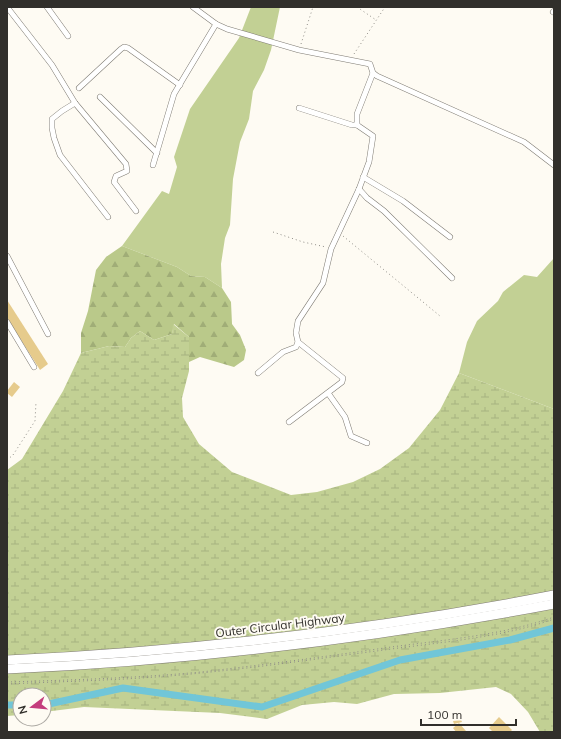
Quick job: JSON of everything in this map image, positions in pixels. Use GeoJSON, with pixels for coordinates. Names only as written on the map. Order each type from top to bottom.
{"type":"FeatureCollection","features":[{"type":"Feature","properties":{"kind":"highway","name":"Outer Circular Highway"},"geometry":{"type":"LineString","coordinates":[[7,660],[120,653],[277,639],[391,623],[554,595]]}},
{"type":"Feature","properties":{"kind":"highway","name":"Outer Circular Highway"},"geometry":{"type":"LineString","coordinates":[[7,669],[121,662],[278,647],[392,632],[554,604]]}},
{"type":"Feature","properties":{"kind":"street"},"geometry":{"type":"LineString","coordinates":[[47,7],[68,36]]}},
{"type":"Feature","properties":{"kind":"street"},"geometry":{"type":"LineString","coordinates":[[193,7],[216,24],[227,29],[299,50],[370,64],[373,73],[377,76],[524,142],[554,165]]}},
{"type":"Feature","properties":{"kind":"street"},"geometry":{"type":"LineString","coordinates":[[7,8],[52,65],[75,103],[126,164],[127,171],[116,176],[114,182],[136,211]]}},
{"type":"Feature","properties":{"kind":"street"},"geometry":{"type":"LineString","coordinates":[[153,166],[174,94],[216,24]]}},
{"type":"Feature","properties":{"kind":"street"},"geometry":{"type":"LineString","coordinates":[[79,88],[124,47],[128,48],[180,85]]}},
{"type":"Feature","properties":{"kind":"street"},"geometry":{"type":"LineString","coordinates":[[357,125],[357,114],[373,73]]}},
{"type":"Feature","properties":{"kind":"street"},"geometry":{"type":"LineString","coordinates":[[100,97],[157,152]]}},
{"type":"Feature","properties":{"kind":"street"},"geometry":{"type":"LineString","coordinates":[[75,103],[52,119],[54,138],[60,155],[108,217]]}},
{"type":"Feature","properties":{"kind":"street"},"geometry":{"type":"LineString","coordinates":[[258,373],[283,352],[296,347],[298,342],[296,333],[298,321],[323,283],[338,233],[359,189],[369,162],[373,136],[357,125],[352,125],[299,108]]}},
{"type":"Feature","properties":{"kind":"street"},"geometry":{"type":"LineString","coordinates":[[363,177],[404,201],[450,237]]}},
{"type":"Feature","properties":{"kind":"street"},"geometry":{"type":"LineString","coordinates":[[359,189],[366,198],[384,211],[452,278]]}},
{"type":"Feature","properties":{"kind":"street"},"geometry":{"type":"LineString","coordinates":[[7,256],[48,334]]}},
{"type":"Feature","properties":{"kind":"street"},"geometry":{"type":"LineString","coordinates":[[7,322],[34,367]]}},
{"type":"Feature","properties":{"kind":"street"},"geometry":{"type":"LineString","coordinates":[[289,422],[342,382],[343,378],[298,342]]}},
{"type":"Feature","properties":{"kind":"street"},"geometry":{"type":"LineString","coordinates":[[328,393],[345,417],[351,436],[367,443]]}},
{"type":"Feature","properties":{"kind":"path"},"geometry":{"type":"LineString","coordinates":[[299,50],[314,7]]}},
{"type":"Feature","properties":{"kind":"path"},"geometry":{"type":"LineString","coordinates":[[357,7],[377,20]]}},
{"type":"Feature","properties":{"kind":"path"},"geometry":{"type":"LineString","coordinates":[[350,60],[385,7]]}},
{"type":"Feature","properties":{"kind":"path"},"geometry":{"type":"LineString","coordinates":[[273,232],[303,242],[332,249]]}},
{"type":"Feature","properties":{"kind":"path"},"geometry":{"type":"LineString","coordinates":[[338,233],[440,316]]}},
{"type":"Feature","properties":{"kind":"path"},"geometry":{"type":"LineString","coordinates":[[7,460],[13,455],[35,421],[36,402]]}},
{"type":"Feature","properties":{"kind":"path"},"geometry":{"type":"LineString","coordinates":[[7,683],[143,676],[238,667],[477,635],[554,618]]}},
{"type":"Feature","properties":{"kind":"green space"},"geometry":{"type":"Polygon","coordinates":[[[251,7],[280,7],[271,50],[264,70],[253,91],[249,119],[240,142],[233,179],[230,225],[225,238],[221,264],[222,288],[205,277],[191,276],[177,267],[122,246],[162,191],[169,194],[177,167],[174,157],[190,109],[239,38],[251,7]]]}},
{"type":"Feature","properties":{"kind":"green space"},"geometry":{"type":"Polygon","coordinates":[[[122,246],[177,267],[191,276],[205,277],[222,288],[231,302],[232,324],[240,335],[246,350],[244,360],[234,367],[200,357],[189,362],[189,337],[174,324],[172,334],[154,340],[140,331],[131,338],[125,347],[109,346],[81,353],[81,333],[88,311],[96,270],[106,257],[122,246]]]}},
{"type":"Feature","properties":{"kind":"green space"},"geometry":{"type":"Polygon","coordinates":[[[554,258],[554,409],[459,373],[467,342],[477,321],[498,301],[503,292],[524,275],[537,277],[554,258]]]}},
{"type":"Feature","properties":{"kind":"green space"},"geometry":{"type":"Polygon","coordinates":[[[173,324],[189,337],[189,371],[182,398],[183,417],[199,444],[232,472],[291,495],[317,492],[353,482],[380,469],[409,448],[440,410],[459,373],[554,409],[554,732],[540,732],[528,712],[511,694],[496,687],[440,693],[394,694],[357,704],[334,702],[302,705],[267,719],[220,713],[84,707],[52,711],[52,687],[12,687],[12,716],[7,716],[7,470],[22,459],[63,391],[81,353],[109,346],[125,347],[131,338],[140,331],[154,340],[172,334],[173,324]]]}},
{"type":"Feature","properties":{"kind":"building"},"geometry":{"type":"Polygon","coordinates":[[[7,300],[48,364],[40,370],[7,318],[7,300]]]}},
{"type":"Feature","properties":{"kind":"building"},"geometry":{"type":"Polygon","coordinates":[[[14,382],[20,387],[12,397],[7,393],[7,391],[14,382]]]}},
{"type":"Feature","properties":{"kind":"building"},"geometry":{"type":"Polygon","coordinates":[[[460,717],[462,722],[454,724],[453,721],[458,720],[460,717]]]}},
{"type":"Feature","properties":{"kind":"building"},"geometry":{"type":"Polygon","coordinates":[[[499,717],[512,730],[510,732],[493,732],[489,728],[499,717]]]}},
{"type":"Feature","properties":{"kind":"building"},"geometry":{"type":"Polygon","coordinates":[[[459,723],[466,731],[465,732],[456,732],[453,728],[459,723]]]}},
{"type":"Feature","properties":{"kind":"waterway"},"geometry":{"type":"LineString","coordinates":[[52,703],[123,688],[262,707],[400,660],[510,640],[554,628]]}},
{"type":"Feature","properties":{"kind":"waterway"},"geometry":{"type":"LineString","coordinates":[[7,705],[12,705]]}}]}
